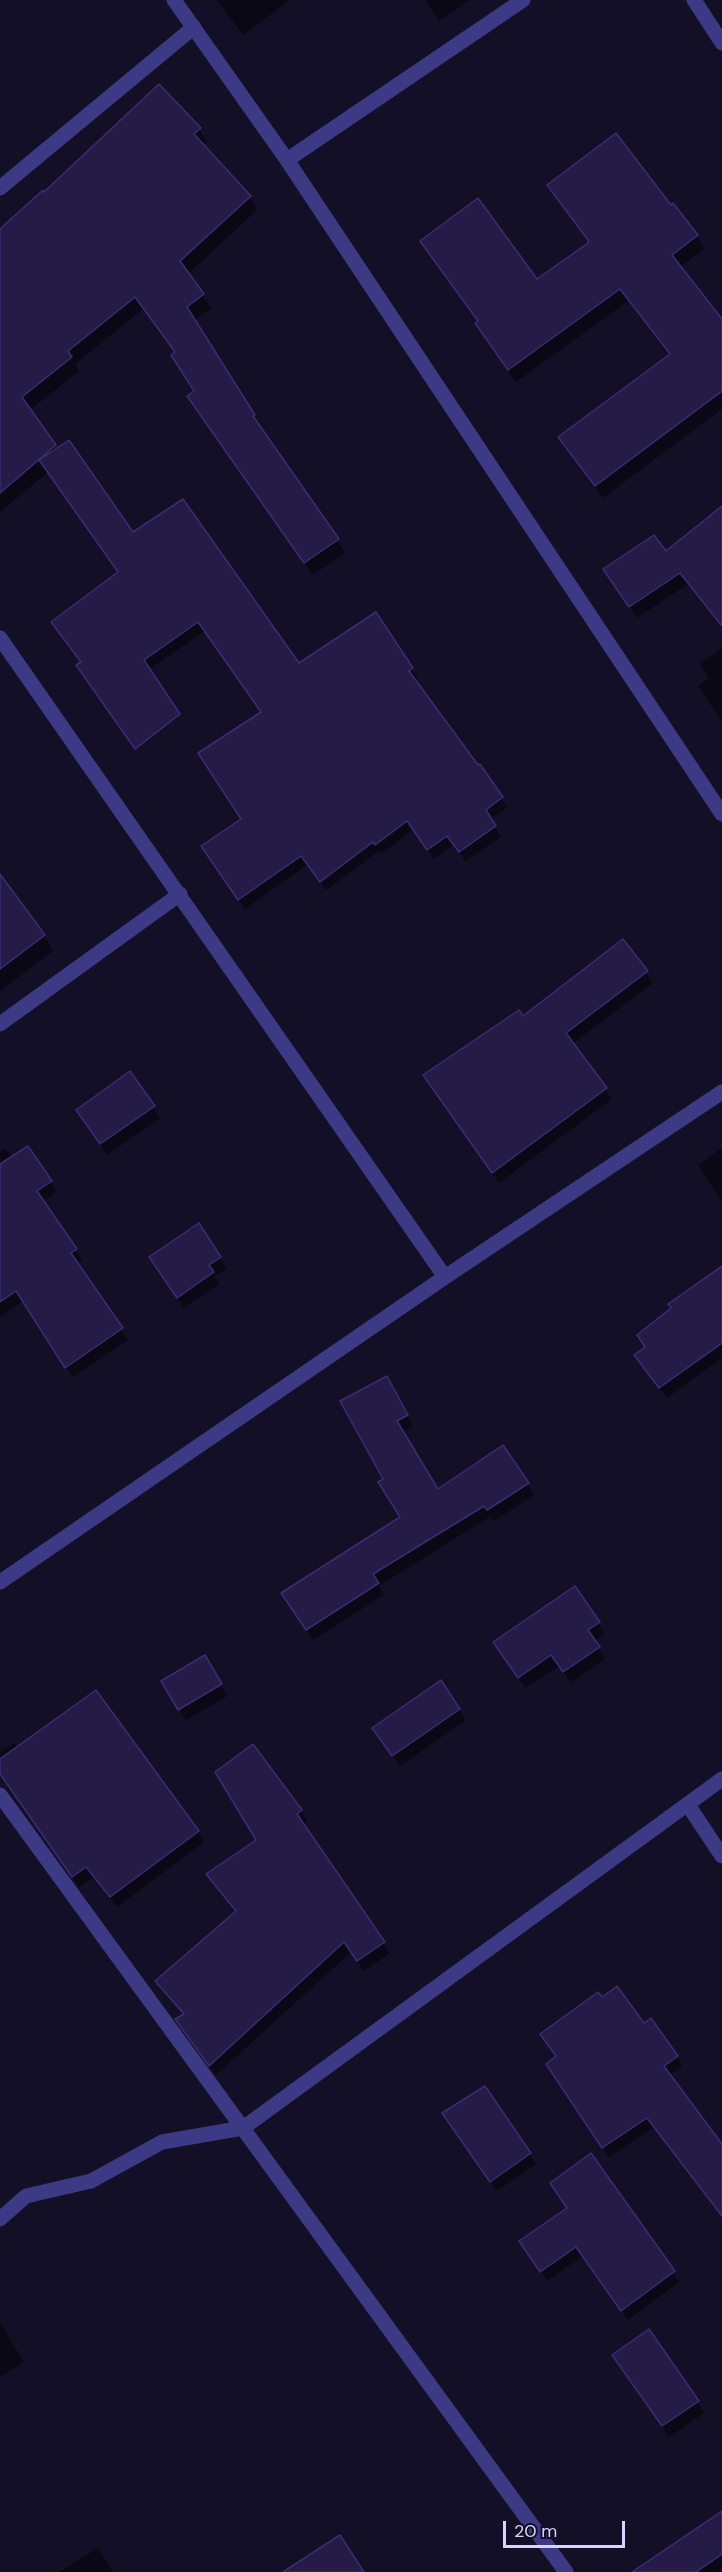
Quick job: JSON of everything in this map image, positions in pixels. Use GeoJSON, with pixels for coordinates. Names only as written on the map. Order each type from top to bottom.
{"type":"FeatureCollection","features":[{"type":"Feature","properties":{"kind":"street"},"geometry":{"type":"LineString","coordinates":[[174,0],[287,160],[722,814]]}},
{"type":"Feature","properties":{"kind":"street"},"geometry":{"type":"LineString","coordinates":[[287,160],[523,0]]}},
{"type":"Feature","properties":{"kind":"street"},"geometry":{"type":"LineString","coordinates":[[694,0],[722,43]]}},
{"type":"Feature","properties":{"kind":"street"},"geometry":{"type":"LineString","coordinates":[[0,188],[194,27]]}},
{"type":"Feature","properties":{"kind":"street"},"geometry":{"type":"LineString","coordinates":[[0,638],[445,1277]]}},
{"type":"Feature","properties":{"kind":"street"},"geometry":{"type":"LineString","coordinates":[[0,1024],[180,894]]}},
{"type":"Feature","properties":{"kind":"street"},"geometry":{"type":"LineString","coordinates":[[0,1582],[445,1277],[722,1092]]}},
{"type":"Feature","properties":{"kind":"street"},"geometry":{"type":"LineString","coordinates":[[0,2219],[26,2196],[91,2181],[162,2142],[243,2128],[722,1779]]}},
{"type":"Feature","properties":{"kind":"street"},"geometry":{"type":"LineString","coordinates":[[0,1795],[566,2572]]}},
{"type":"Feature","properties":{"kind":"street"},"geometry":{"type":"LineString","coordinates":[[688,1805],[722,1856]]}},
{"type":"Feature","properties":{"kind":"building"},"geometry":{"type":"Polygon","coordinates":[[[159,84],[201,128],[194,134],[251,196],[180,261],[204,294],[187,307],[255,415],[253,416],[339,539],[304,563],[187,396],[194,391],[171,355],[175,352],[135,297],[68,351],[72,357],[22,397],[56,445],[0,493],[0,229],[43,190],[44,192],[159,84]]]}},
{"type":"Feature","properties":{"kind":"building"},"geometry":{"type":"Polygon","coordinates":[[[616,133],[671,205],[673,203],[698,235],[672,255],[722,319],[722,391],[595,486],[558,437],[670,354],[620,289],[508,370],[475,323],[478,321],[420,241],[478,198],[537,279],[588,243],[547,185],[616,133]]]}},
{"type":"Feature","properties":{"kind":"building"},"geometry":{"type":"Polygon","coordinates":[[[69,440],[133,532],[183,499],[299,663],[376,612],[413,668],[409,671],[503,797],[486,810],[496,826],[459,852],[447,836],[427,850],[407,821],[375,845],[373,842],[320,882],[301,856],[238,900],[201,846],[241,819],[198,753],[261,712],[198,622],[144,660],[180,714],[135,749],[76,665],[81,662],[51,622],[118,572],[39,460],[69,440]]]}},
{"type":"Feature","properties":{"kind":"building"},"geometry":{"type":"Polygon","coordinates":[[[722,506],[722,626],[680,573],[629,607],[603,569],[654,535],[666,551],[722,506]]]}},
{"type":"Feature","properties":{"kind":"building"},"geometry":{"type":"Polygon","coordinates":[[[0,874],[45,935],[0,969],[0,874]]]}},
{"type":"Feature","properties":{"kind":"building"},"geometry":{"type":"Polygon","coordinates":[[[623,939],[648,971],[566,1033],[607,1088],[492,1173],[423,1075],[519,1010],[523,1016],[623,939]]]}},
{"type":"Feature","properties":{"kind":"building"},"geometry":{"type":"Polygon","coordinates":[[[130,1071],[155,1106],[100,1144],[76,1110],[130,1071]]]}},
{"type":"Feature","properties":{"kind":"building"},"geometry":{"type":"Polygon","coordinates":[[[28,1146],[52,1181],[37,1191],[77,1249],[71,1253],[123,1328],[65,1368],[16,1291],[0,1302],[0,1164],[28,1146]]]}},
{"type":"Feature","properties":{"kind":"building"},"geometry":{"type":"Polygon","coordinates":[[[199,1223],[221,1257],[209,1265],[214,1272],[177,1298],[149,1257],[199,1223]]]}},
{"type":"Feature","properties":{"kind":"building"},"geometry":{"type":"Polygon","coordinates":[[[722,1266],[722,1343],[659,1388],[634,1355],[645,1347],[637,1335],[671,1308],[668,1304],[722,1266]]]}},
{"type":"Feature","properties":{"kind":"building"},"geometry":{"type":"Polygon","coordinates":[[[387,1376],[408,1415],[397,1421],[438,1489],[503,1445],[529,1483],[487,1510],[484,1506],[373,1574],[379,1583],[306,1630],[281,1593],[400,1517],[378,1482],[383,1479],[340,1401],[387,1376]]]}},
{"type":"Feature","properties":{"kind":"building"},"geometry":{"type":"Polygon","coordinates":[[[575,1586],[600,1622],[588,1630],[600,1647],[563,1672],[551,1655],[518,1678],[493,1642],[575,1586]]]}},
{"type":"Feature","properties":{"kind":"building"},"geometry":{"type":"Polygon","coordinates":[[[205,1655],[222,1684],[178,1710],[161,1681],[205,1655]]]}},
{"type":"Feature","properties":{"kind":"building"},"geometry":{"type":"Polygon","coordinates":[[[441,1680],[460,1709],[392,1756],[372,1728],[441,1680]]]}},
{"type":"Feature","properties":{"kind":"building"},"geometry":{"type":"Polygon","coordinates":[[[96,1690],[199,1831],[110,1897],[86,1867],[72,1877],[0,1774],[0,1759],[96,1690]]]}},
{"type":"Feature","properties":{"kind":"building"},"geometry":{"type":"Polygon","coordinates":[[[253,1744],[302,1810],[297,1814],[385,1942],[357,1961],[344,1942],[209,2066],[175,2019],[184,2014],[155,1981],[236,1911],[206,1874],[256,1840],[215,1772],[253,1744]]]}},
{"type":"Feature","properties":{"kind":"building"},"geometry":{"type":"Polygon","coordinates":[[[617,1986],[644,2023],[651,2018],[678,2056],[664,2066],[722,2144],[722,2216],[647,2118],[602,2148],[546,2064],[556,2056],[540,2034],[598,1992],[602,1997],[617,1986]]]}},
{"type":"Feature","properties":{"kind":"building"},"geometry":{"type":"Polygon","coordinates":[[[485,2086],[531,2153],[490,2182],[442,2113],[485,2086]]]}},
{"type":"Feature","properties":{"kind":"building"},"geometry":{"type":"Polygon","coordinates":[[[591,2153],[675,2271],[621,2311],[576,2247],[540,2272],[519,2241],[567,2208],[550,2183],[591,2153]]]}},
{"type":"Feature","properties":{"kind":"building"},"geometry":{"type":"Polygon","coordinates":[[[649,2329],[699,2401],[662,2426],[612,2355],[649,2329]]]}},
{"type":"Feature","properties":{"kind":"building"},"geometry":{"type":"Polygon","coordinates":[[[722,2511],[722,2554],[696,2572],[632,2572],[722,2511]]]}},
{"type":"Feature","properties":{"kind":"building"},"geometry":{"type":"Polygon","coordinates":[[[340,2535],[364,2572],[283,2572],[340,2535]]]}}]}
